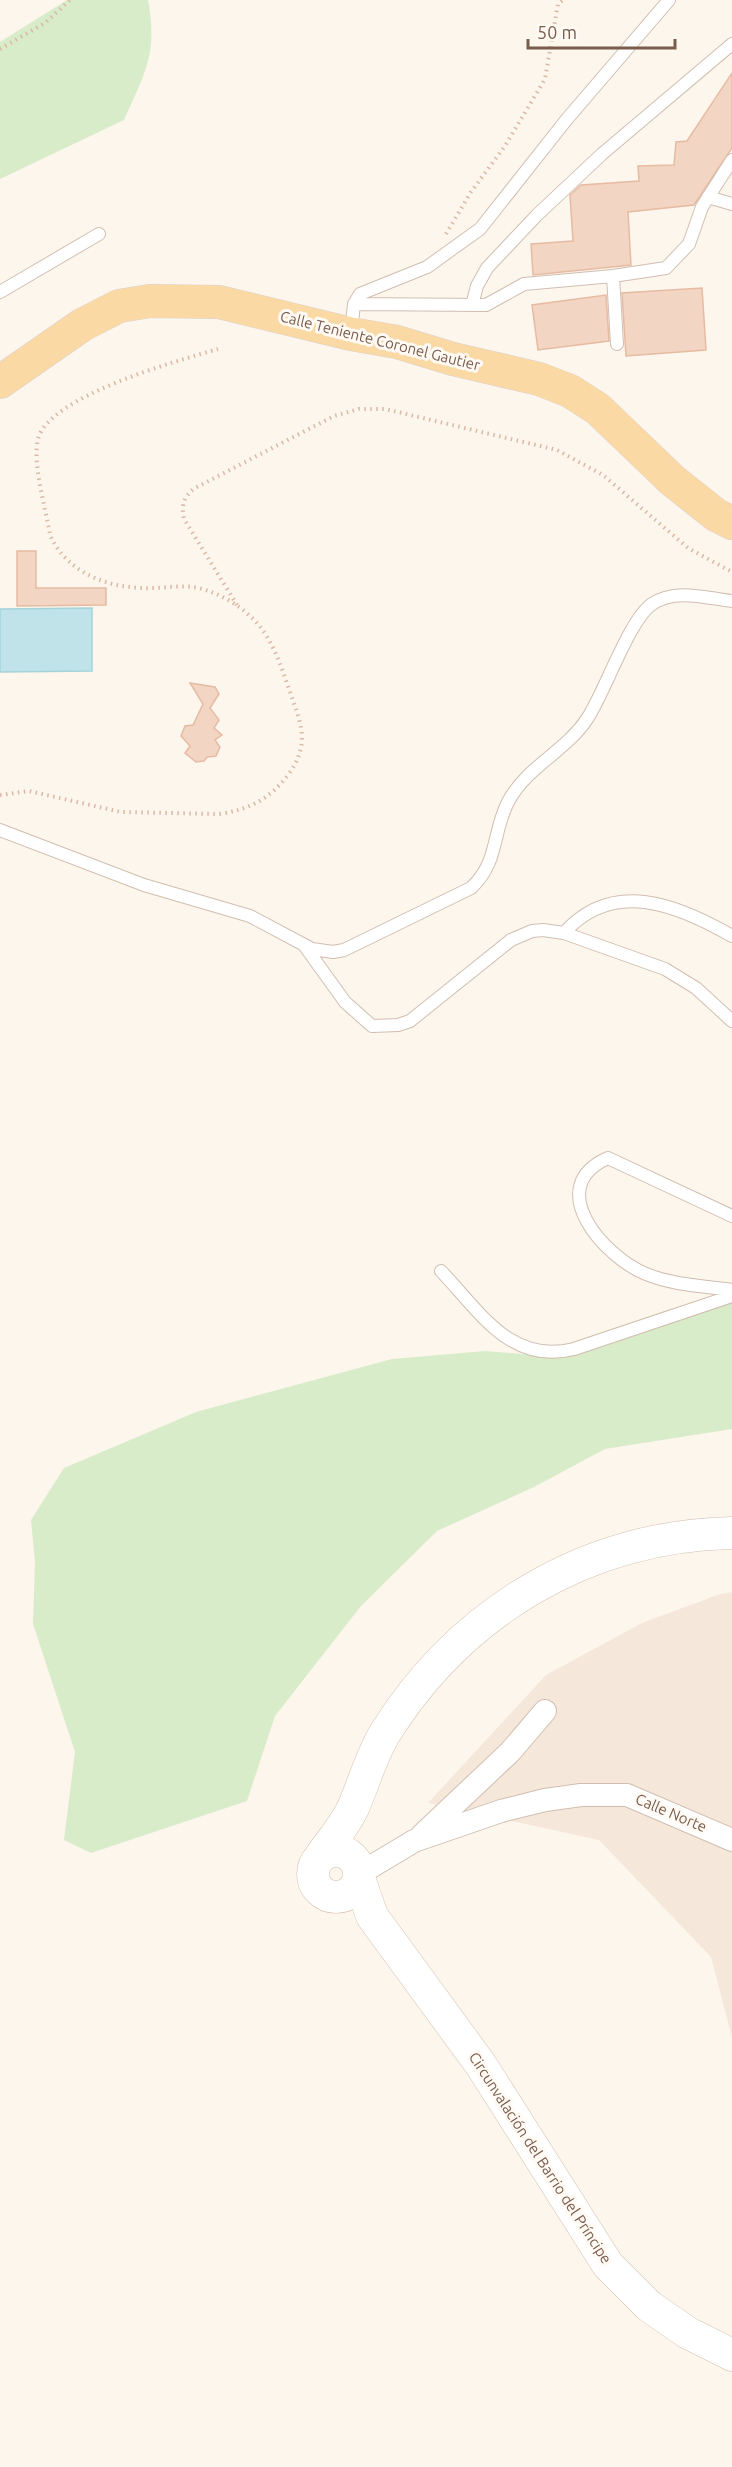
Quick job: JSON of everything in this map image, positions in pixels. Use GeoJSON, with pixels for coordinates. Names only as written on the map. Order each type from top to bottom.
{"type":"FeatureCollection","features":[{"type":"Feature","properties":{"kind":"main road","name":"Calle Teniente Coronel Gautier"},"geometry":{"type":"LineString","coordinates":[[6,374],[82,325],[119,306],[150,301],[219,302],[352,319],[397,342],[453,359],[539,378],[570,391],[598,409],[672,480],[716,515],[732,523]]}},
{"type":"Feature","properties":{"kind":"street"},"geometry":{"type":"LineString","coordinates":[[545,1711],[510,1752],[414,1841],[353,1877],[352,1810],[384,1734],[444,1659],[492,1616],[547,1580],[607,1553],[670,1537],[732,1533]]}},
{"type":"Feature","properties":{"kind":"street","name":"Calle Norte"},"geometry":{"type":"LineString","coordinates":[[414,1841],[545,1800],[581,1795],[627,1795],[732,1840]]}},
{"type":"Feature","properties":{"kind":"street","name":"Circunvalación del Barrio del Príncipe"},"geometry":{"type":"LineString","coordinates":[[352,1810],[320,1857],[313,1872],[317,1887],[328,1895],[353,1877],[379,1927],[481,2065],[608,2265],[649,2306],[688,2333],[732,2355]]}},
{"type":"Feature","properties":{"kind":"lane"},"geometry":{"type":"LineString","coordinates":[[669,0],[567,120],[480,229],[427,267],[406,278],[360,294],[352,319],[494,302],[524,284],[652,272],[666,268],[675,261],[689,243],[708,197],[732,160]]}},
{"type":"Feature","properties":{"kind":"lane"},"geometry":{"type":"LineString","coordinates":[[472,305],[477,286],[487,268],[537,215],[602,154],[732,44]]}},
{"type":"Feature","properties":{"kind":"lane"},"geometry":{"type":"LineString","coordinates":[[708,197],[732,204]]}},
{"type":"Feature","properties":{"kind":"lane"},"geometry":{"type":"LineString","coordinates":[[0,292],[99,234]]}},
{"type":"Feature","properties":{"kind":"lane"},"geometry":{"type":"LineString","coordinates":[[613,276],[617,344]]}},
{"type":"Feature","properties":{"kind":"lane"},"geometry":{"type":"LineString","coordinates":[[0,830],[113,874],[250,916],[322,952],[344,950],[471,888],[488,868],[501,818],[509,801],[528,775],[566,743],[587,719],[644,612],[660,600],[678,595],[732,601]]}},
{"type":"Feature","properties":{"kind":"lane"},"geometry":{"type":"LineString","coordinates":[[564,933],[577,918],[593,908],[623,901],[651,903],[684,911],[732,936]]}},
{"type":"Feature","properties":{"kind":"lane"},"geometry":{"type":"LineString","coordinates":[[303,944],[345,1002],[372,1026],[385,1027],[410,1021],[521,934],[543,930],[564,933],[666,969],[696,988],[732,1021]]}},
{"type":"Feature","properties":{"kind":"lane"},"geometry":{"type":"LineString","coordinates":[[732,1216],[608,1158],[590,1170],[580,1191],[584,1217],[605,1246],[629,1265],[660,1279],[732,1290]]}},
{"type":"Feature","properties":{"kind":"lane"},"geometry":{"type":"LineString","coordinates":[[441,1271],[505,1339],[525,1349],[548,1353],[574,1349],[732,1296]]}},
{"type":"Feature","properties":{"kind":"path"},"geometry":{"type":"LineString","coordinates":[[0,49],[45,23],[70,0]]}},
{"type":"Feature","properties":{"kind":"path"},"geometry":{"type":"LineString","coordinates":[[438,240],[446,234],[471,192],[505,146],[545,78],[558,4],[563,0]]}},
{"type":"Feature","properties":{"kind":"path"},"geometry":{"type":"LineString","coordinates":[[0,795],[29,791],[121,812],[219,814],[248,807],[273,793],[296,764],[302,746],[303,729],[270,640],[260,626],[237,606],[214,594],[191,587],[123,586],[105,581],[71,564],[55,547],[50,535],[37,457],[37,447],[43,427],[62,408],[154,369],[218,349]]}},
{"type":"Feature","properties":{"kind":"path"},"geometry":{"type":"LineString","coordinates":[[237,606],[184,519],[185,497],[195,488],[323,422],[359,409],[397,412],[540,446],[574,458],[603,475],[688,549],[732,572]]}},
{"type":"Feature","properties":{"kind":"shaded area"},"geometry":{"type":"Polygon","coordinates":[[[732,1592],[732,2037],[711,1957],[599,1840],[428,1803],[546,1675],[642,1623],[720,1594],[732,1592]]]}},
{"type":"Feature","properties":{"kind":"green space"},"geometry":{"type":"Polygon","coordinates":[[[67,0],[148,0],[151,34],[148,62],[124,120],[0,179],[0,42],[67,0]]]}},
{"type":"Feature","properties":{"kind":"green space"},"geometry":{"type":"Polygon","coordinates":[[[732,1301],[732,1429],[605,1449],[534,1487],[437,1531],[361,1606],[275,1716],[247,1801],[91,1853],[64,1840],[75,1752],[33,1624],[35,1563],[31,1520],[64,1468],[196,1412],[392,1359],[485,1351],[535,1355],[670,1309],[732,1301]]]}},
{"type":"Feature","properties":{"kind":"water"},"geometry":{"type":"Polygon","coordinates":[[[92,608],[92,671],[0,672],[0,609],[92,608]]]}},
{"type":"Feature","properties":{"kind":"building"},"geometry":{"type":"Polygon","coordinates":[[[732,73],[732,148],[694,205],[628,212],[631,265],[533,275],[531,244],[573,241],[570,195],[581,185],[639,181],[638,166],[674,165],[676,142],[687,141],[732,73]]]}},
{"type":"Feature","properties":{"kind":"building"},"geometry":{"type":"Polygon","coordinates":[[[702,288],[706,350],[626,356],[622,293],[702,288]]]}},
{"type":"Feature","properties":{"kind":"building"},"geometry":{"type":"Polygon","coordinates":[[[606,295],[609,341],[538,350],[532,305],[606,295]]]}},
{"type":"Feature","properties":{"kind":"building"},"geometry":{"type":"Polygon","coordinates":[[[17,551],[36,551],[36,588],[106,588],[106,605],[17,606],[17,551]]]}},
{"type":"Feature","properties":{"kind":"building"},"geometry":{"type":"Polygon","coordinates":[[[190,683],[215,687],[219,694],[210,708],[219,720],[214,728],[222,735],[215,740],[220,747],[216,756],[207,757],[204,761],[196,762],[185,753],[190,746],[181,736],[185,726],[193,725],[203,704],[190,683]]]}}]}
